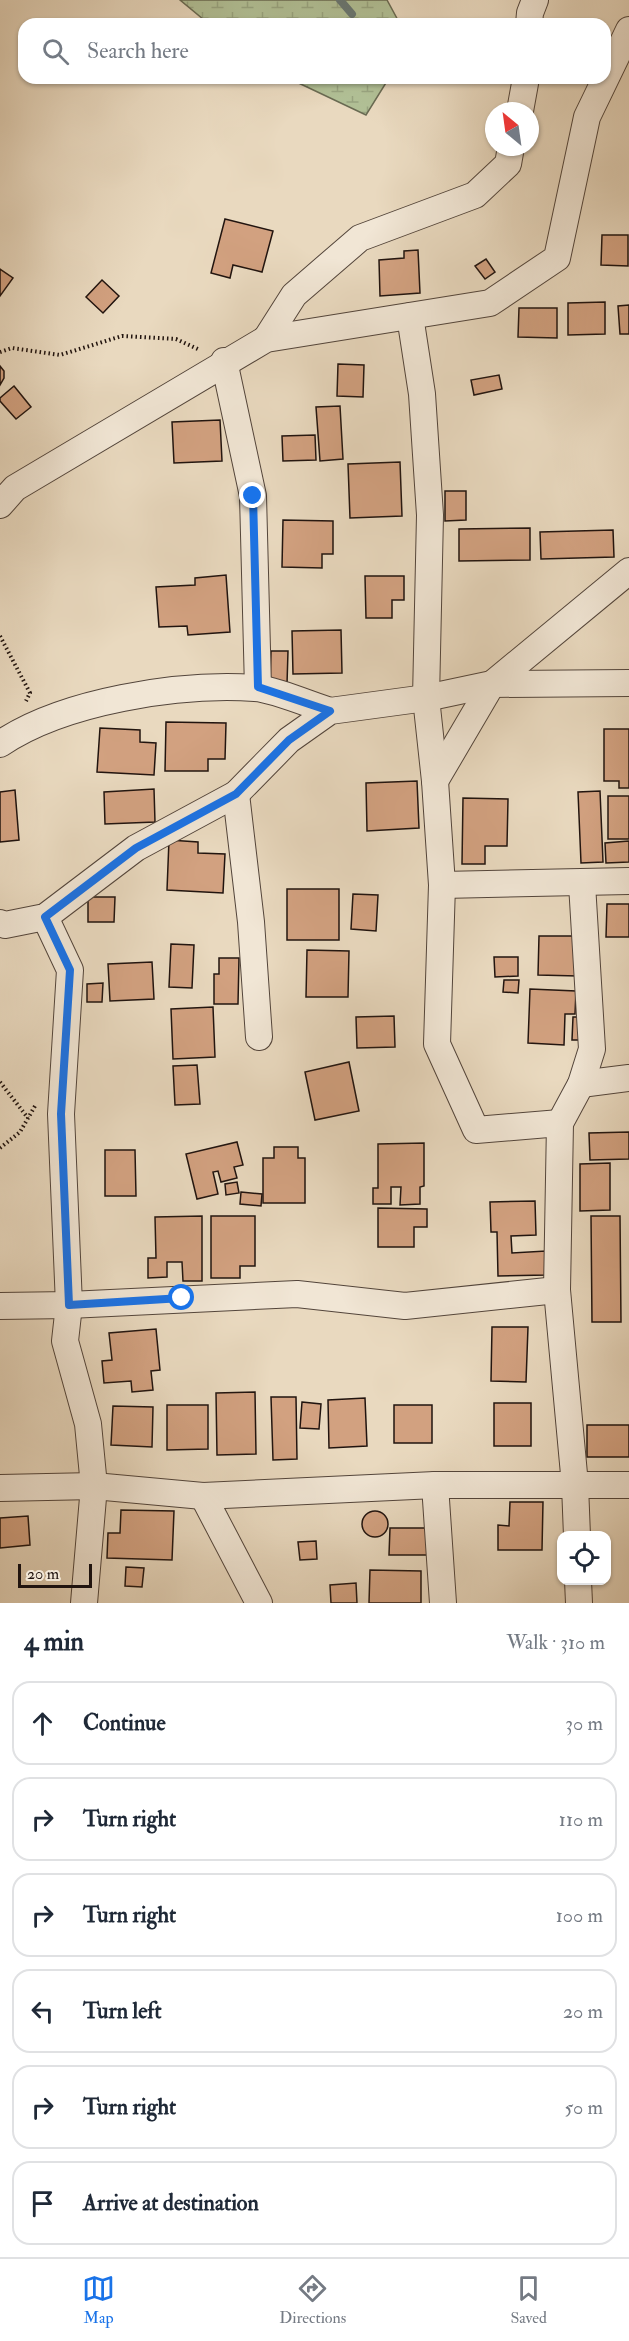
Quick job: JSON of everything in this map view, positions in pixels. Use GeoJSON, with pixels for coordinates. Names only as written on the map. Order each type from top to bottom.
{"type":"FeatureCollection","features":[{"type":"Feature","properties":{"kind":"street"},"geometry":{"type":"LineString","coordinates":[[530,18],[535,0]]}},
{"type":"Feature","properties":{"kind":"street"},"geometry":{"type":"LineString","coordinates":[[611,67],[629,30]]}},
{"type":"Feature","properties":{"kind":"street"},"geometry":{"type":"LineString","coordinates":[[521,102],[525,84]]}},
{"type":"Feature","properties":{"kind":"street"},"geometry":{"type":"LineString","coordinates":[[5,496],[224,361],[266,339],[490,303],[557,258],[587,117],[603,84]]}},
{"type":"Feature","properties":{"kind":"street"},"geometry":{"type":"LineString","coordinates":[[266,339],[294,295],[360,238],[475,195],[508,164],[509,156]]}},
{"type":"Feature","properties":{"kind":"street"},"geometry":{"type":"LineString","coordinates":[[410,316],[422,394],[430,515],[426,698],[435,781],[442,885],[437,1044],[476,1130],[560,1123]]}},
{"type":"Feature","properties":{"kind":"street"},"geometry":{"type":"LineString","coordinates":[[224,361],[253,496],[258,687]]}},
{"type":"Feature","properties":{"kind":"street"},"geometry":{"type":"LineString","coordinates":[[435,781],[492,684],[629,571]]}},
{"type":"Feature","properties":{"kind":"street"},"geometry":{"type":"LineString","coordinates":[[5,741],[74,709],[176,688],[258,687],[330,711],[426,698],[492,684],[629,683]]}},
{"type":"Feature","properties":{"kind":"street"},"geometry":{"type":"LineString","coordinates":[[0,923],[6,925],[45,917],[136,848],[236,794],[289,740],[330,711]]}},
{"type":"Feature","properties":{"kind":"street"},"geometry":{"type":"LineString","coordinates":[[236,794],[251,922],[259,1037]]}},
{"type":"Feature","properties":{"kind":"street"},"geometry":{"type":"LineString","coordinates":[[442,885],[582,884],[629,881]]}},
{"type":"Feature","properties":{"kind":"street"},"geometry":{"type":"LineString","coordinates":[[577,1531],[575,1485],[557,1290],[560,1123],[581,1084],[592,1049],[582,884]]}},
{"type":"Feature","properties":{"kind":"street"},"geometry":{"type":"LineString","coordinates":[[45,917],[70,970],[61,1114],[69,1305],[65,1341],[88,1424],[94,1486],[84,1603]]}},
{"type":"Feature","properties":{"kind":"street"},"geometry":{"type":"LineString","coordinates":[[581,1084],[629,1078]]}},
{"type":"Feature","properties":{"kind":"street"},"geometry":{"type":"LineString","coordinates":[[0,1306],[297,1294],[405,1306],[557,1290]]}},
{"type":"Feature","properties":{"kind":"street"},"geometry":{"type":"LineString","coordinates":[[0,1488],[94,1486],[203,1496],[435,1485],[629,1485]]}},
{"type":"Feature","properties":{"kind":"street"},"geometry":{"type":"LineString","coordinates":[[435,1485],[443,1603]]}},
{"type":"Feature","properties":{"kind":"street"},"geometry":{"type":"LineString","coordinates":[[203,1496],[259,1603]]}},
{"type":"Feature","properties":{"kind":"street"},"geometry":{"type":"LineString","coordinates":[[578,1585],[579,1603]]}},
{"type":"Feature","properties":{"kind":"path"},"geometry":{"type":"LineString","coordinates":[[0,352],[12,348],[60,354],[122,336],[176,339],[224,361]]}},
{"type":"Feature","properties":{"kind":"path"},"geometry":{"type":"LineString","coordinates":[[0,636],[30,693],[5,741]]}},
{"type":"Feature","properties":{"kind":"path"},"geometry":{"type":"LineString","coordinates":[[0,1082],[28,1118]]}},
{"type":"Feature","properties":{"kind":"green space"},"geometry":{"type":"Polygon","coordinates":[[[180,0],[387,0],[397,18],[202,18],[180,0]]]}},
{"type":"Feature","properties":{"kind":"green space"},"geometry":{"type":"Polygon","coordinates":[[[301,84],[385,84],[366,115],[301,84]]]}},
{"type":"Feature","properties":{"kind":"building"},"geometry":{"type":"Polygon","coordinates":[[[225,219],[273,231],[262,272],[233,265],[230,278],[211,273],[225,219]]]}},
{"type":"Feature","properties":{"kind":"building"},"geometry":{"type":"Polygon","coordinates":[[[602,235],[628,235],[628,266],[601,265],[602,235]]]}},
{"type":"Feature","properties":{"kind":"building"},"geometry":{"type":"Polygon","coordinates":[[[418,250],[420,293],[380,296],[379,260],[404,258],[404,251],[418,250]]]}},
{"type":"Feature","properties":{"kind":"building"},"geometry":{"type":"Polygon","coordinates":[[[486,259],[495,272],[485,279],[475,266],[486,259]]]}},
{"type":"Feature","properties":{"kind":"building"},"geometry":{"type":"Polygon","coordinates":[[[0,269],[13,278],[0,296],[0,269]]]}},
{"type":"Feature","properties":{"kind":"building"},"geometry":{"type":"Polygon","coordinates":[[[102,280],[119,296],[103,313],[86,297],[102,280]]]}},
{"type":"Feature","properties":{"kind":"building"},"geometry":{"type":"Polygon","coordinates":[[[605,302],[605,334],[568,335],[568,303],[605,302]]]}},
{"type":"Feature","properties":{"kind":"building"},"geometry":{"type":"Polygon","coordinates":[[[629,305],[629,334],[620,334],[618,306],[629,305]]]}},
{"type":"Feature","properties":{"kind":"building"},"geometry":{"type":"Polygon","coordinates":[[[519,308],[557,308],[557,338],[518,337],[519,308]]]}},
{"type":"Feature","properties":{"kind":"building"},"geometry":{"type":"Polygon","coordinates":[[[338,364],[364,365],[363,397],[337,396],[338,364]]]}},
{"type":"Feature","properties":{"kind":"building"},"geometry":{"type":"Polygon","coordinates":[[[0,366],[4,371],[4,378],[0,385],[0,366]]]}},
{"type":"Feature","properties":{"kind":"building"},"geometry":{"type":"Polygon","coordinates":[[[499,375],[502,389],[474,395],[471,380],[499,375]]]}},
{"type":"Feature","properties":{"kind":"building"},"geometry":{"type":"Polygon","coordinates":[[[14,386],[31,407],[16,419],[0,401],[0,398],[14,386]]]}},
{"type":"Feature","properties":{"kind":"building"},"geometry":{"type":"Polygon","coordinates":[[[340,406],[343,459],[320,461],[316,407],[340,406]]]}},
{"type":"Feature","properties":{"kind":"building"},"geometry":{"type":"Polygon","coordinates":[[[220,420],[222,461],[174,463],[172,422],[220,420]]]}},
{"type":"Feature","properties":{"kind":"building"},"geometry":{"type":"Polygon","coordinates":[[[315,435],[316,460],[283,461],[282,436],[315,435]]]}},
{"type":"Feature","properties":{"kind":"building"},"geometry":{"type":"Polygon","coordinates":[[[400,462],[402,516],[350,518],[348,464],[400,462]]]}},
{"type":"Feature","properties":{"kind":"building"},"geometry":{"type":"Polygon","coordinates":[[[445,491],[466,491],[466,520],[445,521],[445,491]]]}},
{"type":"Feature","properties":{"kind":"building"},"geometry":{"type":"Polygon","coordinates":[[[283,520],[333,521],[333,554],[322,554],[322,568],[282,567],[283,520]]]}},
{"type":"Feature","properties":{"kind":"building"},"geometry":{"type":"Polygon","coordinates":[[[530,528],[530,560],[459,561],[459,529],[530,528]]]}},
{"type":"Feature","properties":{"kind":"building"},"geometry":{"type":"Polygon","coordinates":[[[613,530],[614,557],[541,559],[540,532],[613,530]]]}},
{"type":"Feature","properties":{"kind":"building"},"geometry":{"type":"Polygon","coordinates":[[[226,575],[230,632],[188,635],[187,626],[159,627],[156,587],[195,585],[195,578],[226,575]]]}},
{"type":"Feature","properties":{"kind":"building"},"geometry":{"type":"Polygon","coordinates":[[[365,576],[404,576],[404,600],[392,600],[392,618],[366,618],[365,576]]]}},
{"type":"Feature","properties":{"kind":"building"},"geometry":{"type":"Polygon","coordinates":[[[341,630],[342,673],[293,674],[292,631],[341,630]]]}},
{"type":"Feature","properties":{"kind":"building"},"geometry":{"type":"Polygon","coordinates":[[[271,651],[288,651],[287,684],[270,684],[271,651]]]}},
{"type":"Feature","properties":{"kind":"building"},"geometry":{"type":"Polygon","coordinates":[[[166,722],[226,723],[225,759],[208,759],[208,771],[165,771],[166,722]]]}},
{"type":"Feature","properties":{"kind":"building"},"geometry":{"type":"Polygon","coordinates":[[[100,728],[140,730],[140,742],[156,743],[154,775],[97,772],[100,728]]]}},
{"type":"Feature","properties":{"kind":"building"},"geometry":{"type":"Polygon","coordinates":[[[604,729],[629,729],[629,788],[619,788],[619,781],[604,781],[604,729]]]}},
{"type":"Feature","properties":{"kind":"building"},"geometry":{"type":"Polygon","coordinates":[[[417,781],[419,828],[367,831],[366,783],[417,781]]]}},
{"type":"Feature","properties":{"kind":"building"},"geometry":{"type":"Polygon","coordinates":[[[154,789],[155,822],[105,824],[104,792],[154,789]]]}},
{"type":"Feature","properties":{"kind":"building"},"geometry":{"type":"Polygon","coordinates":[[[15,790],[19,840],[0,842],[0,792],[15,790]]]}},
{"type":"Feature","properties":{"kind":"building"},"geometry":{"type":"Polygon","coordinates":[[[600,791],[603,862],[581,863],[578,792],[600,791]]]}},
{"type":"Feature","properties":{"kind":"building"},"geometry":{"type":"Polygon","coordinates":[[[608,796],[629,796],[629,839],[608,839],[608,796]]]}},
{"type":"Feature","properties":{"kind":"building"},"geometry":{"type":"Polygon","coordinates":[[[463,798],[508,799],[507,846],[485,846],[485,864],[462,864],[463,798]]]}},
{"type":"Feature","properties":{"kind":"building"},"geometry":{"type":"Polygon","coordinates":[[[169,840],[198,842],[198,853],[225,854],[223,893],[167,890],[169,840]]]}},
{"type":"Feature","properties":{"kind":"building"},"geometry":{"type":"Polygon","coordinates":[[[629,841],[629,862],[606,863],[605,843],[629,841]]]}},
{"type":"Feature","properties":{"kind":"building"},"geometry":{"type":"Polygon","coordinates":[[[287,889],[339,889],[339,940],[287,940],[287,889]]]}},
{"type":"Feature","properties":{"kind":"building"},"geometry":{"type":"Polygon","coordinates":[[[353,894],[378,895],[376,931],[351,929],[353,894]]]}},
{"type":"Feature","properties":{"kind":"building"},"geometry":{"type":"Polygon","coordinates":[[[88,897],[115,897],[114,922],[88,922],[88,897]]]}},
{"type":"Feature","properties":{"kind":"building"},"geometry":{"type":"Polygon","coordinates":[[[607,904],[629,904],[629,937],[606,937],[607,904]]]}},
{"type":"Feature","properties":{"kind":"building"},"geometry":{"type":"Polygon","coordinates":[[[539,936],[580,936],[578,976],[538,975],[539,936]]]}},
{"type":"Feature","properties":{"kind":"building"},"geometry":{"type":"Polygon","coordinates":[[[171,944],[194,945],[192,988],[169,987],[171,944]]]}},
{"type":"Feature","properties":{"kind":"building"},"geometry":{"type":"Polygon","coordinates":[[[307,950],[349,951],[348,997],[306,997],[307,950]]]}},
{"type":"Feature","properties":{"kind":"building"},"geometry":{"type":"Polygon","coordinates":[[[494,957],[518,957],[518,976],[495,977],[494,957]]]}},
{"type":"Feature","properties":{"kind":"building"},"geometry":{"type":"Polygon","coordinates":[[[219,958],[239,958],[238,1004],[214,1004],[214,974],[219,974],[219,958]]]}},
{"type":"Feature","properties":{"kind":"building"},"geometry":{"type":"Polygon","coordinates":[[[152,962],[154,999],[110,1001],[108,964],[152,962]]]}},
{"type":"Feature","properties":{"kind":"building"},"geometry":{"type":"Polygon","coordinates":[[[504,980],[519,980],[518,993],[503,992],[504,980]]]}},
{"type":"Feature","properties":{"kind":"building"},"geometry":{"type":"Polygon","coordinates":[[[103,983],[102,1002],[87,1002],[87,984],[103,983]]]}},
{"type":"Feature","properties":{"kind":"building"},"geometry":{"type":"Polygon","coordinates":[[[530,989],[576,991],[575,1014],[565,1014],[564,1045],[528,1043],[530,989]]]}},
{"type":"Feature","properties":{"kind":"building"},"geometry":{"type":"Polygon","coordinates":[[[213,1007],[215,1057],[173,1059],[171,1009],[213,1007]]]}},
{"type":"Feature","properties":{"kind":"building"},"geometry":{"type":"Polygon","coordinates":[[[394,1016],[395,1047],[357,1048],[356,1017],[394,1016]]]}},
{"type":"Feature","properties":{"kind":"building"},"geometry":{"type":"Polygon","coordinates":[[[573,1017],[585,1017],[585,1040],[572,1040],[573,1017]]]}},
{"type":"Feature","properties":{"kind":"building"},"geometry":{"type":"Polygon","coordinates":[[[349,1062],[359,1111],[315,1120],[305,1072],[349,1062]]]}},
{"type":"Feature","properties":{"kind":"building"},"geometry":{"type":"Polygon","coordinates":[[[197,1065],[200,1104],[175,1105],[173,1066],[197,1065]]]}},
{"type":"Feature","properties":{"kind":"building"},"geometry":{"type":"Polygon","coordinates":[[[629,1132],[629,1159],[590,1160],[589,1133],[629,1132]]]}},
{"type":"Feature","properties":{"kind":"building"},"geometry":{"type":"Polygon","coordinates":[[[237,1142],[243,1165],[234,1167],[237,1178],[221,1182],[218,1171],[213,1172],[218,1194],[197,1199],[186,1154],[237,1142]]]}},
{"type":"Feature","properties":{"kind":"building"},"geometry":{"type":"Polygon","coordinates":[[[424,1143],[424,1186],[420,1187],[420,1204],[400,1205],[401,1187],[391,1187],[391,1204],[373,1204],[373,1188],[378,1188],[378,1144],[424,1143]]]}},
{"type":"Feature","properties":{"kind":"building"},"geometry":{"type":"Polygon","coordinates":[[[274,1147],[298,1147],[298,1158],[305,1158],[305,1203],[263,1203],[263,1158],[274,1158],[274,1147]]]}},
{"type":"Feature","properties":{"kind":"building"},"geometry":{"type":"Polygon","coordinates":[[[105,1150],[135,1150],[136,1196],[105,1196],[105,1150]]]}},
{"type":"Feature","properties":{"kind":"building"},"geometry":{"type":"Polygon","coordinates":[[[610,1163],[610,1210],[580,1211],[580,1164],[610,1163]]]}},
{"type":"Feature","properties":{"kind":"building"},"geometry":{"type":"Polygon","coordinates":[[[237,1182],[239,1193],[226,1195],[225,1184],[237,1182]]]}},
{"type":"Feature","properties":{"kind":"building"},"geometry":{"type":"Polygon","coordinates":[[[241,1192],[262,1194],[261,1206],[240,1204],[241,1192]]]}},
{"type":"Feature","properties":{"kind":"building"},"geometry":{"type":"Polygon","coordinates":[[[535,1201],[536,1235],[511,1236],[512,1253],[546,1251],[547,1275],[498,1276],[497,1232],[491,1232],[490,1202],[535,1201]]]}},
{"type":"Feature","properties":{"kind":"building"},"geometry":{"type":"Polygon","coordinates":[[[378,1208],[427,1209],[427,1227],[414,1227],[414,1247],[378,1247],[378,1208]]]}},
{"type":"Feature","properties":{"kind":"building"},"geometry":{"type":"Polygon","coordinates":[[[202,1216],[202,1281],[183,1281],[182,1262],[167,1262],[167,1277],[148,1278],[148,1258],[156,1258],[155,1217],[202,1216]]]}},
{"type":"Feature","properties":{"kind":"building"},"geometry":{"type":"Polygon","coordinates":[[[211,1216],[255,1216],[255,1266],[240,1266],[240,1278],[211,1278],[211,1216]]]}},
{"type":"Feature","properties":{"kind":"building"},"geometry":{"type":"Polygon","coordinates":[[[591,1216],[620,1216],[621,1322],[592,1322],[591,1216]]]}},
{"type":"Feature","properties":{"kind":"building"},"geometry":{"type":"Polygon","coordinates":[[[492,1327],[528,1327],[526,1382],[491,1381],[492,1327]]]}},
{"type":"Feature","properties":{"kind":"building"},"geometry":{"type":"Polygon","coordinates":[[[156,1329],[160,1370],[151,1371],[153,1390],[132,1392],[131,1381],[104,1383],[102,1361],[112,1360],[109,1333],[156,1329]]]}},
{"type":"Feature","properties":{"kind":"building"},"geometry":{"type":"Polygon","coordinates":[[[255,1392],[256,1454],[217,1455],[216,1393],[255,1392]]]}},
{"type":"Feature","properties":{"kind":"building"},"geometry":{"type":"Polygon","coordinates":[[[271,1397],[296,1397],[297,1459],[273,1460],[271,1397]]]}},
{"type":"Feature","properties":{"kind":"building"},"geometry":{"type":"Polygon","coordinates":[[[365,1398],[367,1446],[329,1448],[328,1400],[365,1398]]]}},
{"type":"Feature","properties":{"kind":"building"},"geometry":{"type":"Polygon","coordinates":[[[302,1402],[321,1404],[319,1429],[300,1428],[302,1402]]]}},
{"type":"Feature","properties":{"kind":"building"},"geometry":{"type":"Polygon","coordinates":[[[494,1403],[531,1403],[531,1446],[494,1446],[494,1403]]]}},
{"type":"Feature","properties":{"kind":"building"},"geometry":{"type":"Polygon","coordinates":[[[167,1405],[208,1405],[208,1449],[167,1450],[167,1405]]]}},
{"type":"Feature","properties":{"kind":"building"},"geometry":{"type":"Polygon","coordinates":[[[394,1405],[432,1405],[432,1443],[394,1443],[394,1405]]]}},
{"type":"Feature","properties":{"kind":"building"},"geometry":{"type":"Polygon","coordinates":[[[113,1406],[153,1407],[152,1447],[111,1445],[113,1406]]]}},
{"type":"Feature","properties":{"kind":"building"},"geometry":{"type":"Polygon","coordinates":[[[587,1425],[629,1425],[629,1457],[587,1457],[587,1425]]]}},
{"type":"Feature","properties":{"kind":"building"},"geometry":{"type":"Polygon","coordinates":[[[510,1502],[543,1502],[542,1550],[498,1550],[498,1525],[509,1526],[510,1502]]]}},
{"type":"Feature","properties":{"kind":"building"},"geometry":{"type":"Polygon","coordinates":[[[121,1510],[174,1511],[172,1560],[107,1558],[108,1533],[120,1533],[121,1510]]]}},
{"type":"Feature","properties":{"kind":"building"},"geometry":{"type":"Polygon","coordinates":[[[375,1511],[384,1515],[388,1524],[384,1533],[375,1537],[366,1533],[362,1524],[366,1515],[375,1511]]]}},
{"type":"Feature","properties":{"kind":"building"},"geometry":{"type":"Polygon","coordinates":[[[28,1516],[30,1545],[0,1548],[0,1518],[28,1516]]]}},
{"type":"Feature","properties":{"kind":"building"},"geometry":{"type":"Polygon","coordinates":[[[390,1528],[431,1528],[431,1555],[389,1555],[390,1528]]]}},
{"type":"Feature","properties":{"kind":"building"},"geometry":{"type":"Polygon","coordinates":[[[316,1541],[317,1559],[300,1560],[298,1542],[316,1541]]]}},
{"type":"Feature","properties":{"kind":"building"},"geometry":{"type":"Polygon","coordinates":[[[126,1567],[144,1568],[142,1587],[125,1586],[126,1567]]]}},
{"type":"Feature","properties":{"kind":"building"},"geometry":{"type":"Polygon","coordinates":[[[370,1570],[421,1571],[421,1603],[369,1603],[370,1570]]]}},
{"type":"Feature","properties":{"kind":"building"},"geometry":{"type":"Polygon","coordinates":[[[356,1583],[357,1603],[331,1603],[330,1585],[356,1583]]]}},
{"type":"Feature","properties":{"kind":"waterway"},"geometry":{"type":"LineString","coordinates":[[340,0],[352,14]]}},
{"type":"Feature","properties":{"kind":"route"},"geometry":{"type":"LineString","coordinates":[[182,1298],[69,1305],[61,1114],[70,970],[45,917],[136,848],[236,794],[289,740],[330,711],[258,687],[253,496]]}}]}
